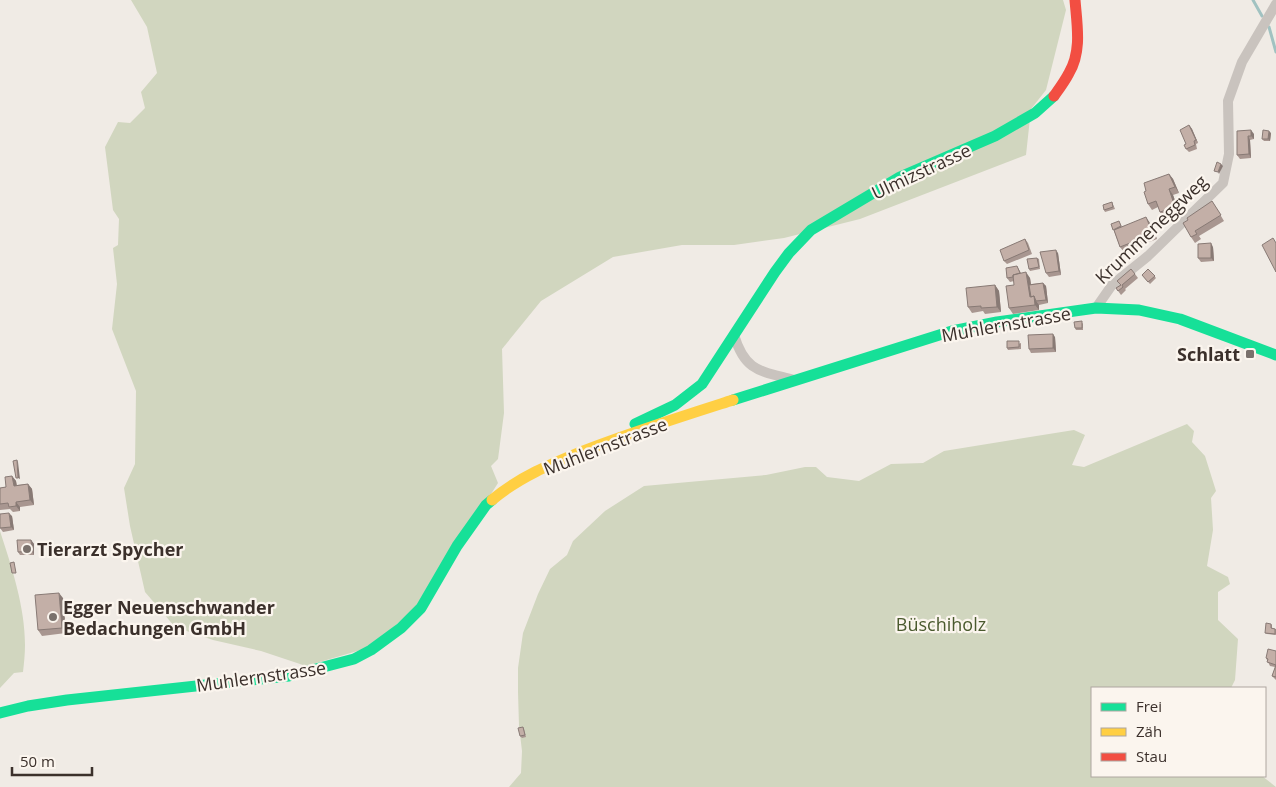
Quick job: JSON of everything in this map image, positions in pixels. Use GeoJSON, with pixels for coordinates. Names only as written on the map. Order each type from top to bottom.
{"type":"FeatureCollection","features":[{"type":"Feature","properties":{"kind":"street","name":"Ulmizstrasse"},"geometry":{"type":"LineString","coordinates":[[609,441],[620,432],[660,413],[688,396],[702,384],[789,252],[811,230],[900,177],[994,136],[1034,113],[1052,99],[1070,72],[1077,52],[1078,32],[1075,0]]}},
{"type":"Feature","properties":{"kind":"street","name":"Krummeneggweg"},"geometry":{"type":"LineString","coordinates":[[1096,308],[1112,285],[1148,256],[1223,183],[1229,154],[1228,101],[1242,62],[1276,4]]}},
{"type":"Feature","properties":{"kind":"street","name":"Muhlernstrasse"},"geometry":{"type":"LineString","coordinates":[[0,713],[28,706],[67,700],[289,676],[328,667],[354,658],[371,650],[391,636],[421,608],[457,546],[481,512],[493,499],[528,475],[609,441],[794,380],[952,331],[1004,320],[1096,308],[1117,308],[1138,310],[1180,319],[1226,334],[1276,355]]}},
{"type":"Feature","properties":{"kind":"street"},"geometry":{"type":"LineString","coordinates":[[734,335],[739,349],[750,365],[759,370],[794,380]]}},
{"type":"Feature","properties":{"kind":"green space"},"geometry":{"type":"Polygon","coordinates":[[[131,0],[1063,0],[1066,10],[1046,90],[1031,109],[1026,155],[860,219],[784,238],[734,245],[682,245],[613,257],[541,301],[502,349],[504,413],[498,459],[491,466],[498,483],[423,601],[371,647],[306,666],[261,651],[213,640],[175,627],[145,592],[130,526],[124,488],[135,464],[136,391],[112,329],[117,284],[113,248],[118,245],[119,219],[113,210],[105,147],[118,122],[130,123],[145,108],[141,92],[157,73],[147,27],[131,0]]]}},
{"type":"Feature","properties":{"kind":"green space","name":"Büschiholz"},"geometry":{"type":"Polygon","coordinates":[[[1187,424],[1194,431],[1192,442],[1205,456],[1216,491],[1211,498],[1213,530],[1207,566],[1228,577],[1230,584],[1218,592],[1218,620],[1238,639],[1235,680],[1232,687],[1091,687],[1091,777],[1263,777],[1276,787],[509,787],[521,773],[522,751],[519,726],[518,668],[523,633],[538,594],[550,569],[567,555],[573,541],[605,511],[644,486],[766,475],[805,467],[816,467],[827,477],[859,481],[891,464],[923,463],[944,451],[1074,430],[1085,435],[1072,465],[1084,467],[1187,424]]]}},
{"type":"Feature","properties":{"kind":"green space"},"geometry":{"type":"Polygon","coordinates":[[[0,531],[13,573],[23,616],[25,655],[23,672],[14,673],[0,688],[0,531]]]}},
{"type":"Feature","properties":{"kind":"building"},"geometry":{"type":"Polygon","coordinates":[[[1189,125],[1196,140],[1194,141],[1195,145],[1186,149],[1184,145],[1186,144],[1180,130],[1189,125]]]}},
{"type":"Feature","properties":{"kind":"building"},"geometry":{"type":"Polygon","coordinates":[[[1251,130],[1251,136],[1248,136],[1249,154],[1237,155],[1237,131],[1251,130]]]}},
{"type":"Feature","properties":{"kind":"building"},"geometry":{"type":"Polygon","coordinates":[[[1263,130],[1269,131],[1268,139],[1262,139],[1263,130]]]}},
{"type":"Feature","properties":{"kind":"building"},"geometry":{"type":"Polygon","coordinates":[[[1217,162],[1221,164],[1218,172],[1214,171],[1217,162]]]}},
{"type":"Feature","properties":{"kind":"building"},"geometry":{"type":"Polygon","coordinates":[[[1169,174],[1175,187],[1169,189],[1175,207],[1160,212],[1156,201],[1148,204],[1144,192],[1146,191],[1144,183],[1169,174]]]}},
{"type":"Feature","properties":{"kind":"building"},"geometry":{"type":"Polygon","coordinates":[[[1212,201],[1221,215],[1195,231],[1197,234],[1191,237],[1183,223],[1188,220],[1187,218],[1212,201]]]}},
{"type":"Feature","properties":{"kind":"building"},"geometry":{"type":"Polygon","coordinates":[[[1112,202],[1113,207],[1104,210],[1103,205],[1112,202]]]}},
{"type":"Feature","properties":{"kind":"building"},"geometry":{"type":"Polygon","coordinates":[[[1146,217],[1153,234],[1120,247],[1114,230],[1146,217]]]}},
{"type":"Feature","properties":{"kind":"building"},"geometry":{"type":"Polygon","coordinates":[[[1119,221],[1121,226],[1113,230],[1111,224],[1119,221]]]}},
{"type":"Feature","properties":{"kind":"building"},"geometry":{"type":"Polygon","coordinates":[[[1273,238],[1276,243],[1276,272],[1262,245],[1273,238]]]}},
{"type":"Feature","properties":{"kind":"building"},"geometry":{"type":"Polygon","coordinates":[[[1025,239],[1029,250],[1004,261],[1000,250],[1025,239]]]}},
{"type":"Feature","properties":{"kind":"building"},"geometry":{"type":"Polygon","coordinates":[[[1211,243],[1211,258],[1198,258],[1198,244],[1211,243]]]}},
{"type":"Feature","properties":{"kind":"building"},"geometry":{"type":"Polygon","coordinates":[[[1056,250],[1059,271],[1046,273],[1040,252],[1056,250]]]}},
{"type":"Feature","properties":{"kind":"building"},"geometry":{"type":"Polygon","coordinates":[[[1037,258],[1039,267],[1029,269],[1027,259],[1037,258]]]}},
{"type":"Feature","properties":{"kind":"building"},"geometry":{"type":"Polygon","coordinates":[[[1017,266],[1020,273],[1007,278],[1006,268],[1017,266]]]}},
{"type":"Feature","properties":{"kind":"building"},"geometry":{"type":"Polygon","coordinates":[[[1131,269],[1135,274],[1118,291],[1116,288],[1121,285],[1117,281],[1131,269]]]}},
{"type":"Feature","properties":{"kind":"building"},"geometry":{"type":"Polygon","coordinates":[[[1148,269],[1155,276],[1148,282],[1142,275],[1148,269]]]}},
{"type":"Feature","properties":{"kind":"building"},"geometry":{"type":"Polygon","coordinates":[[[1026,272],[1030,297],[1034,296],[1035,305],[1009,308],[1006,286],[1014,285],[1013,275],[1026,272]]]}},
{"type":"Feature","properties":{"kind":"building"},"geometry":{"type":"Polygon","coordinates":[[[1043,283],[1046,300],[1036,301],[1034,296],[1031,297],[1029,285],[1043,283]]]}},
{"type":"Feature","properties":{"kind":"building"},"geometry":{"type":"Polygon","coordinates":[[[995,285],[997,307],[968,307],[966,288],[995,285]]]}},
{"type":"Feature","properties":{"kind":"building"},"geometry":{"type":"Polygon","coordinates":[[[1082,321],[1082,328],[1075,328],[1074,322],[1082,321]]]}},
{"type":"Feature","properties":{"kind":"building"},"geometry":{"type":"Polygon","coordinates":[[[1053,334],[1053,348],[1029,349],[1028,335],[1053,334]]]}},
{"type":"Feature","properties":{"kind":"building"},"geometry":{"type":"Polygon","coordinates":[[[1007,341],[1019,341],[1019,347],[1007,348],[1007,341]]]}},
{"type":"Feature","properties":{"kind":"building"},"geometry":{"type":"Polygon","coordinates":[[[17,460],[18,478],[16,478],[13,461],[17,460]]]}},
{"type":"Feature","properties":{"kind":"building"},"geometry":{"type":"Polygon","coordinates":[[[12,476],[14,486],[28,484],[30,500],[16,502],[16,506],[9,507],[8,503],[0,504],[0,488],[6,487],[5,477],[12,476]]]}},
{"type":"Feature","properties":{"kind":"building"},"geometry":{"type":"Polygon","coordinates":[[[9,513],[11,527],[0,528],[0,514],[9,513]]]}},
{"type":"Feature","properties":{"kind":"building"},"geometry":{"type":"Polygon","coordinates":[[[17,540],[31,540],[32,551],[18,552],[17,540]]]}},
{"type":"Feature","properties":{"kind":"building"},"geometry":{"type":"Polygon","coordinates":[[[14,562],[16,573],[12,573],[10,563],[14,562]]]}},
{"type":"Feature","properties":{"kind":"building","name":"Egger Neuenschwander Bedachungen GmbH"},"geometry":{"type":"Polygon","coordinates":[[[59,593],[62,628],[38,630],[35,595],[59,593]]]}},
{"type":"Feature","properties":{"kind":"building"},"geometry":{"type":"Polygon","coordinates":[[[1266,623],[1271,624],[1271,628],[1275,629],[1275,634],[1265,633],[1266,623]]]}},
{"type":"Feature","properties":{"kind":"building"},"geometry":{"type":"Polygon","coordinates":[[[1268,649],[1276,651],[1276,665],[1267,662],[1268,649]]]}},
{"type":"Feature","properties":{"kind":"building"},"geometry":{"type":"Polygon","coordinates":[[[1276,665],[1276,677],[1272,676],[1276,665]]]}},
{"type":"Feature","properties":{"kind":"building"},"geometry":{"type":"Polygon","coordinates":[[[523,727],[525,735],[520,736],[518,728],[523,727]]]}},
{"type":"Feature","properties":{"kind":"waterway"},"geometry":{"type":"LineString","coordinates":[[1253,0],[1262,16]]}},
{"type":"Feature","properties":{"kind":"waterway"},"geometry":{"type":"LineString","coordinates":[[1269,27],[1276,52]]}},
{"type":"Feature","properties":{"kind":"traffic: fast"},"geometry":{"type":"LineString","coordinates":[[635,424],[675,405],[702,384],[775,272],[789,253],[811,230],[900,177],[995,136],[1035,113],[1054,96]]}},
{"type":"Feature","properties":{"kind":"traffic: fast"},"geometry":{"type":"LineString","coordinates":[[733,400],[952,331],[997,322],[1096,308],[1139,310],[1180,319],[1276,355]]}},
{"type":"Feature","properties":{"kind":"traffic: fast"},"geometry":{"type":"LineString","coordinates":[[0,713],[28,706],[67,700],[289,676],[354,659],[371,650],[401,628],[421,608],[457,546],[486,505],[492,500]]}},
{"type":"Feature","properties":{"kind":"traffic: slow"},"geometry":{"type":"LineString","coordinates":[[492,500],[513,484],[571,456],[601,444],[733,400]]}},
{"type":"Feature","properties":{"kind":"traffic: jam"},"geometry":{"type":"LineString","coordinates":[[1054,96],[1067,76],[1076,56],[1078,38],[1075,0]]}},
{"type":"Feature","properties":{"kind":"place","name":"Schlatt"},"geometry":{"type":"Point","coordinates":[1250,354]}},
{"type":"Feature","properties":{"kind":"place","name":"Tierarzt Spycher"},"geometry":{"type":"Point","coordinates":[27,549]}},
{"type":"Feature","properties":{"kind":"place","name":"Egger Neuenschwander Bedachungen GmbH"},"geometry":{"type":"Point","coordinates":[53,617]}}]}
